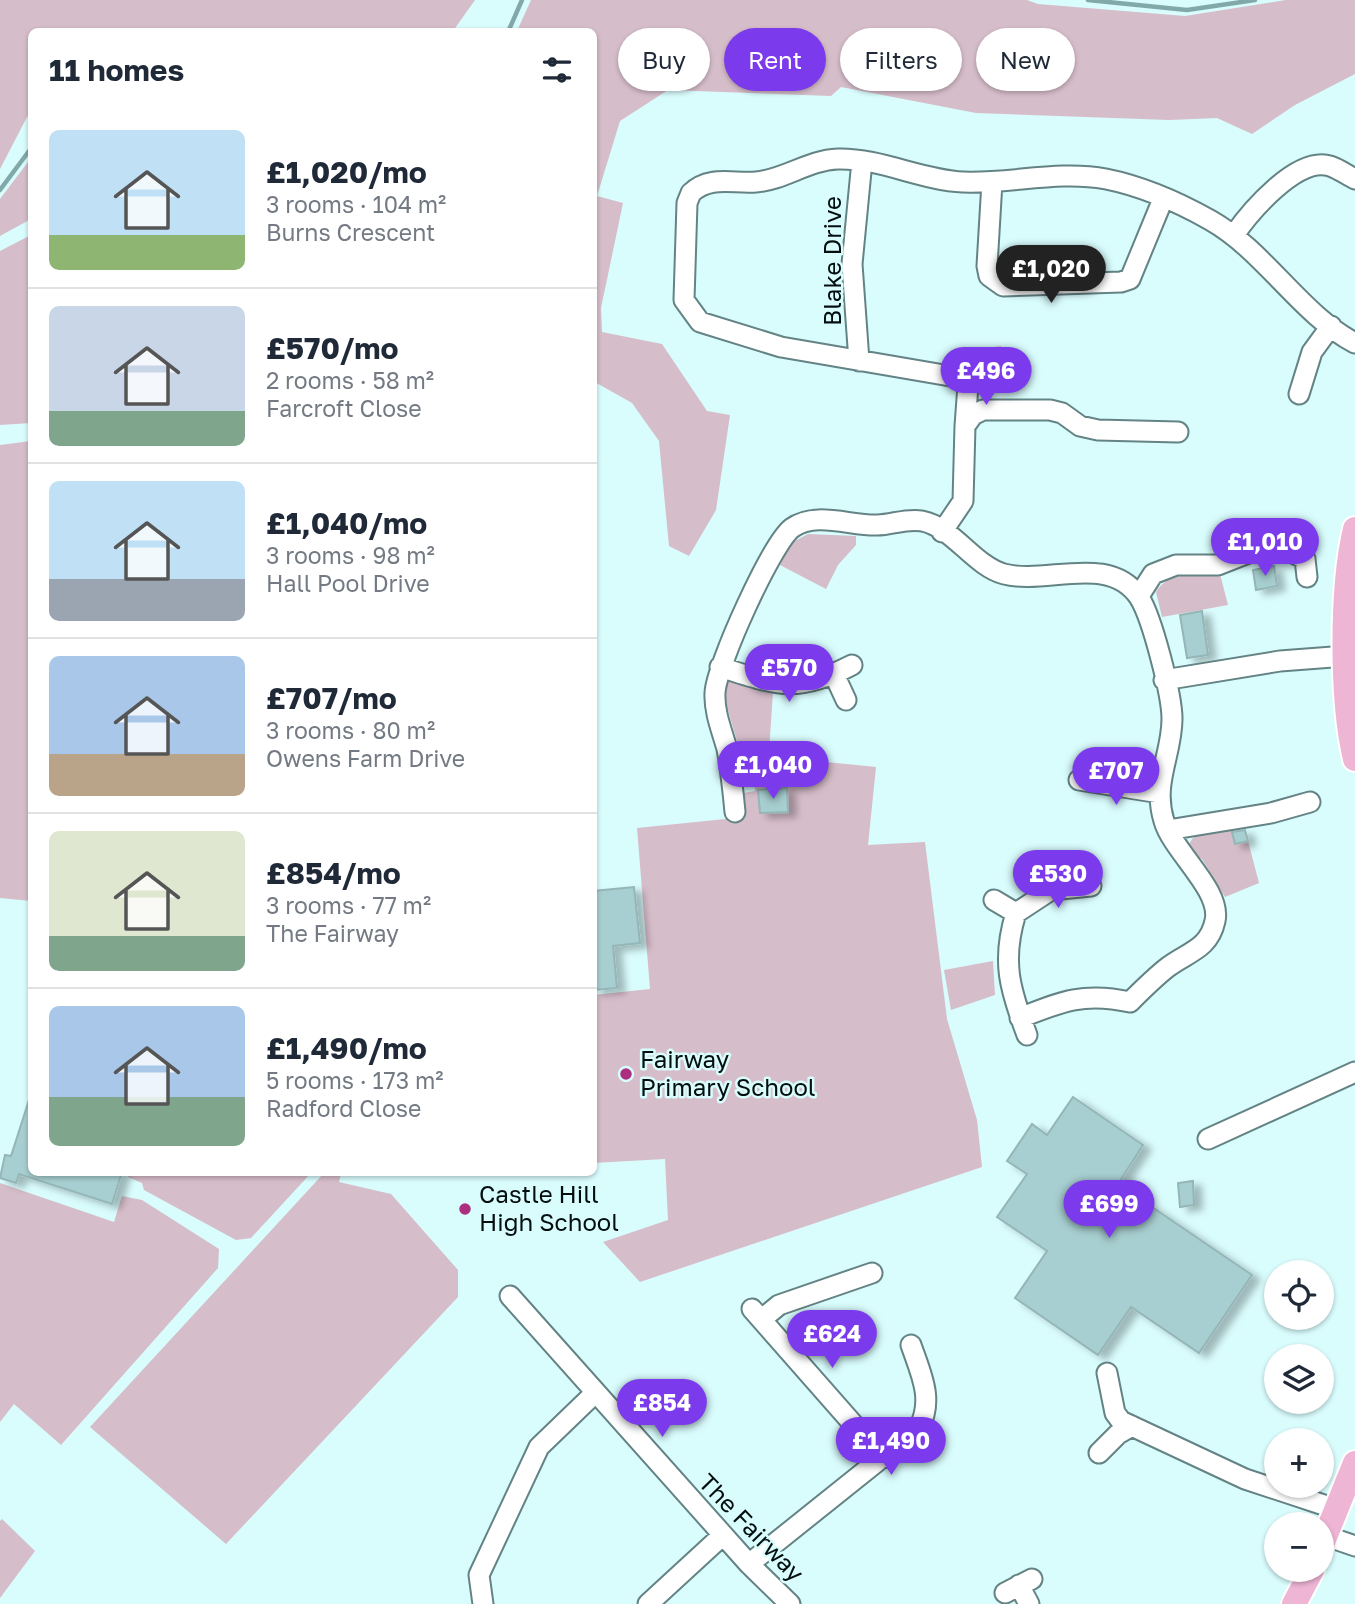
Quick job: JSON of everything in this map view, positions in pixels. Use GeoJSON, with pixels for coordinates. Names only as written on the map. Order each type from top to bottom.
{"type":"FeatureCollection","features":[{"type":"Feature","properties":{"kind":"main road"},"geometry":{"type":"LineString","coordinates":[[1355,529],[1350,548],[1346,656],[1355,759]]}},
{"type":"Feature","properties":{"kind":"main road"},"geometry":{"type":"LineString","coordinates":[[1334,1513],[1355,1463]]}},
{"type":"Feature","properties":{"kind":"main road"},"geometry":{"type":"LineString","coordinates":[[1294,1604],[1306,1582]]}},
{"type":"Feature","properties":{"kind":"street"},"geometry":{"type":"LineString","coordinates":[[942,532],[963,501],[965,478],[962,461],[965,426],[954,379],[781,347],[710,326],[692,315],[684,300],[687,203],[698,186],[710,181],[759,182],[814,162],[839,159],[862,161],[918,176],[992,183],[1063,175],[1104,178],[1138,186],[1208,219],[1234,235],[1331,326],[1355,343]]}},
{"type":"Feature","properties":{"kind":"street","name":"Blake Drive"},"geometry":{"type":"LineString","coordinates":[[859,361],[852,264],[862,161]]}},
{"type":"Feature","properties":{"kind":"street"},"geometry":{"type":"LineString","coordinates":[[1234,235],[1253,208],[1290,178],[1309,168],[1330,166],[1354,186]]}},
{"type":"Feature","properties":{"kind":"street"},"geometry":{"type":"LineString","coordinates":[[992,183],[987,266],[989,276],[1003,286],[1121,282],[1130,279],[1163,199]]}},
{"type":"Feature","properties":{"kind":"street"},"geometry":{"type":"LineString","coordinates":[[1301,394],[1312,352],[1331,326]]}},
{"type":"Feature","properties":{"kind":"street"},"geometry":{"type":"LineString","coordinates":[[965,426],[973,415],[983,410],[1050,410],[1062,413],[1080,426],[1098,430],[1178,432]]}},
{"type":"Feature","properties":{"kind":"street"},"geometry":{"type":"LineString","coordinates":[[735,812],[727,751],[714,696],[720,667],[781,539],[793,527],[808,521],[880,526],[904,521],[924,521],[1000,573],[1028,579],[1085,571],[1104,574],[1139,597],[1155,640],[1172,720],[1160,775],[1160,793],[1168,830],[1176,847],[1214,900],[1217,918],[1212,933],[1200,950],[1169,966],[1130,1002],[1087,996],[1062,1001],[1024,1026],[1008,976],[1011,931],[1016,913],[1051,890],[1091,886]]}},
{"type":"Feature","properties":{"kind":"street"},"geometry":{"type":"LineString","coordinates":[[1139,597],[1153,573],[1176,565],[1218,565],[1251,552],[1276,549],[1304,559],[1307,578]]}},
{"type":"Feature","properties":{"kind":"street"},"geometry":{"type":"LineString","coordinates":[[1164,680],[1267,663],[1346,656]]}},
{"type":"Feature","properties":{"kind":"street"},"geometry":{"type":"LineString","coordinates":[[720,667],[773,684],[803,685],[852,665]]}},
{"type":"Feature","properties":{"kind":"street"},"geometry":{"type":"LineString","coordinates":[[834,674],[846,700]]}},
{"type":"Feature","properties":{"kind":"street"},"geometry":{"type":"LineString","coordinates":[[1079,780],[1160,793]]}},
{"type":"Feature","properties":{"kind":"street"},"geometry":{"type":"LineString","coordinates":[[1168,830],[1271,813],[1310,802]]}},
{"type":"Feature","properties":{"kind":"street"},"geometry":{"type":"LineString","coordinates":[[994,900],[1016,913]]}},
{"type":"Feature","properties":{"kind":"street"},"geometry":{"type":"LineString","coordinates":[[1208,1139],[1355,1072]]}},
{"type":"Feature","properties":{"kind":"street"},"geometry":{"type":"LineString","coordinates":[[858,1274],[757,1314],[883,1458]]}},
{"type":"Feature","properties":{"kind":"street","name":"The Fairway"},"geometry":{"type":"LineString","coordinates":[[510,1296],[594,1394],[749,1564],[790,1604]]}},
{"type":"Feature","properties":{"kind":"street"},"geometry":{"type":"LineString","coordinates":[[749,1564],[909,1437],[924,1418],[927,1393],[925,1367],[911,1345]]}},
{"type":"Feature","properties":{"kind":"street"},"geometry":{"type":"LineString","coordinates":[[1107,1373],[1115,1412],[1121,1421],[1245,1479],[1336,1508]]}},
{"type":"Feature","properties":{"kind":"street"},"geometry":{"type":"LineString","coordinates":[[483,1604],[479,1576],[539,1447],[594,1394]]}},
{"type":"Feature","properties":{"kind":"street"},"geometry":{"type":"LineString","coordinates":[[1099,1453],[1118,1434],[1132,1426]]}},
{"type":"Feature","properties":{"kind":"street"},"geometry":{"type":"LineString","coordinates":[[648,1604],[723,1535]]}},
{"type":"Feature","properties":{"kind":"street"},"geometry":{"type":"LineString","coordinates":[[1334,1543],[1355,1546]]}},
{"type":"Feature","properties":{"kind":"street"},"geometry":{"type":"LineString","coordinates":[[1019,1586],[1029,1604]]}},
{"type":"Feature","properties":{"kind":"shaded area"},"geometry":{"type":"Polygon","coordinates":[[[0,0],[475,0],[455,28],[28,28],[28,116],[0,169],[0,0]]]}},
{"type":"Feature","properties":{"kind":"shaded area"},"geometry":{"type":"Polygon","coordinates":[[[531,0],[1027,0],[1038,4],[1185,16],[1286,0],[1355,0],[1355,74],[1295,105],[1252,134],[1217,118],[1169,120],[976,113],[862,91],[962,91],[962,28],[840,28],[840,88],[831,96],[695,91],[710,91],[710,28],[618,28],[618,91],[666,91],[620,121],[597,196],[597,28],[518,28],[531,0]]]}},
{"type":"Feature","properties":{"kind":"shaded area"},"geometry":{"type":"Polygon","coordinates":[[[28,162],[28,221],[0,236],[0,199],[28,162]]]}},
{"type":"Feature","properties":{"kind":"shaded area"},"geometry":{"type":"Polygon","coordinates":[[[597,196],[623,203],[601,308],[602,332],[662,344],[707,411],[730,415],[716,510],[689,556],[669,546],[659,441],[632,403],[597,383],[597,196]]]}},
{"type":"Feature","properties":{"kind":"shaded area"},"geometry":{"type":"Polygon","coordinates":[[[28,237],[28,423],[0,425],[0,251],[28,237]]]}},
{"type":"Feature","properties":{"kind":"shaded area"},"geometry":{"type":"Polygon","coordinates":[[[1001,346],[1002,377],[965,376],[964,351],[1001,346]]]}},
{"type":"Feature","properties":{"kind":"shaded area"},"geometry":{"type":"Polygon","coordinates":[[[28,442],[28,901],[0,898],[0,445],[28,442]]]}},
{"type":"Feature","properties":{"kind":"shaded area"},"geometry":{"type":"Polygon","coordinates":[[[808,534],[856,536],[856,545],[838,565],[826,589],[780,565],[791,543],[808,534]]]}},
{"type":"Feature","properties":{"kind":"shaded area"},"geometry":{"type":"Polygon","coordinates":[[[1184,574],[1220,574],[1228,605],[1162,617],[1156,592],[1169,579],[1184,574]]]}},
{"type":"Feature","properties":{"kind":"shaded area"},"geometry":{"type":"Polygon","coordinates":[[[733,679],[773,692],[769,751],[739,748],[723,693],[724,685],[733,679]]]}},
{"type":"Feature","properties":{"kind":"shaded area"},"geometry":{"type":"Polygon","coordinates":[[[738,753],[876,767],[868,845],[925,842],[947,1019],[977,1120],[982,1167],[640,1282],[603,1242],[668,1220],[665,1159],[597,1163],[597,995],[650,989],[637,828],[745,817],[743,793],[755,791],[754,770],[743,767],[738,753]]]}},
{"type":"Feature","properties":{"kind":"shaded area"},"geometry":{"type":"Polygon","coordinates":[[[1230,825],[1235,844],[1248,841],[1259,883],[1225,897],[1202,859],[1196,857],[1189,846],[1200,832],[1230,825]]]}},
{"type":"Feature","properties":{"kind":"shaded area"},"geometry":{"type":"Polygon","coordinates":[[[993,961],[995,995],[951,1010],[944,970],[993,961]]]}},
{"type":"Feature","properties":{"kind":"shaded area"},"geometry":{"type":"Polygon","coordinates":[[[308,1176],[251,1238],[236,1240],[144,1190],[142,1183],[128,1177],[308,1176]]]}},
{"type":"Feature","properties":{"kind":"shaded area"},"geometry":{"type":"Polygon","coordinates":[[[321,1176],[340,1176],[339,1182],[391,1194],[458,1270],[458,1297],[226,1544],[90,1427],[321,1176]]]}},
{"type":"Feature","properties":{"kind":"shaded area"},"geometry":{"type":"Polygon","coordinates":[[[0,1183],[114,1222],[122,1196],[142,1200],[219,1249],[218,1268],[61,1445],[14,1404],[0,1422],[0,1183]]]}},
{"type":"Feature","properties":{"kind":"shaded area"},"geometry":{"type":"Polygon","coordinates":[[[2,1519],[35,1551],[0,1598],[0,1521],[2,1519]]]}},
{"type":"Feature","properties":{"kind":"building"},"geometry":{"type":"Polygon","coordinates":[[[1274,566],[1277,586],[1256,590],[1253,570],[1274,566]]]}},
{"type":"Feature","properties":{"kind":"building"},"geometry":{"type":"Polygon","coordinates":[[[1202,611],[1208,655],[1187,658],[1180,615],[1202,611]]]}},
{"type":"Feature","properties":{"kind":"building"},"geometry":{"type":"Polygon","coordinates":[[[787,788],[788,812],[760,813],[758,790],[787,788]]]}},
{"type":"Feature","properties":{"kind":"building"},"geometry":{"type":"Polygon","coordinates":[[[1245,830],[1248,841],[1235,844],[1232,832],[1245,830]]]}},
{"type":"Feature","properties":{"kind":"building"},"geometry":{"type":"Polygon","coordinates":[[[634,887],[640,943],[613,946],[617,988],[597,990],[597,891],[634,887]]]}},
{"type":"Feature","properties":{"kind":"building"},"geometry":{"type":"Polygon","coordinates":[[[1073,1097],[1143,1145],[1116,1187],[1147,1208],[1149,1205],[1252,1275],[1199,1353],[1131,1307],[1098,1355],[1015,1298],[1047,1251],[997,1217],[1027,1174],[1007,1161],[1032,1124],[1047,1135],[1073,1097]]]}},
{"type":"Feature","properties":{"kind":"building"},"geometry":{"type":"Polygon","coordinates":[[[28,1103],[28,1176],[121,1176],[112,1204],[19,1174],[16,1183],[0,1178],[5,1155],[11,1156],[28,1103]]]}},
{"type":"Feature","properties":{"kind":"building"},"geometry":{"type":"Polygon","coordinates":[[[1193,1181],[1194,1205],[1180,1207],[1178,1183],[1193,1181]]]}},
{"type":"Feature","properties":{"kind":"waterway"},"geometry":{"type":"LineString","coordinates":[[510,28],[522,0]]}},
{"type":"Feature","properties":{"kind":"waterway"},"geometry":{"type":"LineString","coordinates":[[1088,0],[1187,10],[1255,0]]}},
{"type":"Feature","properties":{"kind":"waterway"},"geometry":{"type":"LineString","coordinates":[[0,190],[28,152]]}},
{"type":"Feature","properties":{"kind":"place","name":"Fairway Primary School"},"geometry":{"type":"Point","coordinates":[626,1074]}},
{"type":"Feature","properties":{"kind":"place","name":"Castle Hill High School"},"geometry":{"type":"Point","coordinates":[465,1209]}}]}
